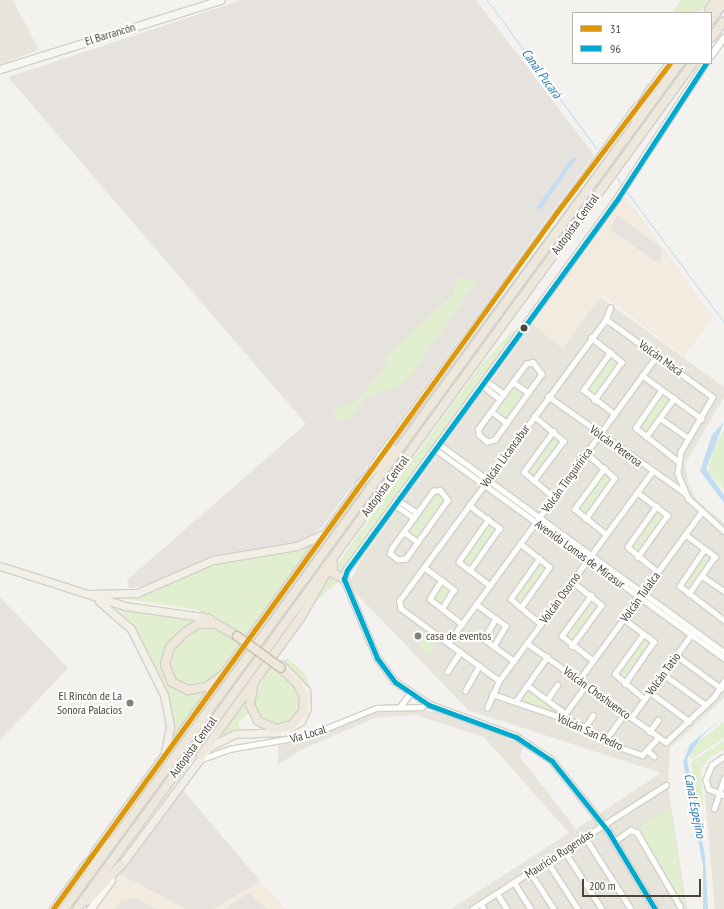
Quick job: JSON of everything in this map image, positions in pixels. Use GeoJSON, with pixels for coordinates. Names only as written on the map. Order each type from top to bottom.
{"type":"FeatureCollection","features":[{"type":"Feature","properties":{"kind":"highway"},"geometry":{"type":"LineString","coordinates":[[707,11],[716,0]]}},
{"type":"Feature","properties":{"kind":"highway"},"geometry":{"type":"LineString","coordinates":[[712,19],[724,2]]}},
{"type":"Feature","properties":{"kind":"highway"},"geometry":{"type":"LineString","coordinates":[[712,37],[724,21]]}},
{"type":"Feature","properties":{"kind":"highway","name":"Autopista Central"},"geometry":{"type":"LineString","coordinates":[[64,909],[679,64]]}},
{"type":"Feature","properties":{"kind":"highway","name":"Autopista Central"},"geometry":{"type":"LineString","coordinates":[[78,909],[692,64]]}},
{"type":"Feature","properties":{"kind":"highway"},"geometry":{"type":"LineString","coordinates":[[617,149],[651,88]]}},
{"type":"Feature","properties":{"kind":"highway"},"geometry":{"type":"LineString","coordinates":[[360,484],[424,414]]}},
{"type":"Feature","properties":{"kind":"highway"},"geometry":{"type":"LineString","coordinates":[[336,553],[333,572],[344,580]]}},
{"type":"Feature","properties":{"kind":"highway"},"geometry":{"type":"LineString","coordinates":[[201,755],[314,596],[336,553]]}},
{"type":"Feature","properties":{"kind":"highway"},"geometry":{"type":"LineString","coordinates":[[203,617],[238,635],[281,666],[297,682],[304,697],[301,715],[289,726],[270,728],[256,718],[250,702],[255,680]]}},
{"type":"Feature","properties":{"kind":"highway"},"geometry":{"type":"LineString","coordinates":[[216,624],[198,624],[182,635],[168,652],[165,668],[172,682],[188,690],[207,687],[223,675]]}},
{"type":"Feature","properties":{"kind":"highway"},"geometry":{"type":"LineString","coordinates":[[84,867],[129,819]]}},
{"type":"Feature","properties":{"kind":"highway"},"geometry":{"type":"LineString","coordinates":[[78,909],[121,865]]}},
{"type":"Feature","properties":{"kind":"main road","name":"El Barrancón"},"geometry":{"type":"LineString","coordinates":[[0,69],[220,0]]}},
{"type":"Feature","properties":{"kind":"main road"},"geometry":{"type":"LineString","coordinates":[[53,909],[360,484],[669,64]]}},
{"type":"Feature","properties":{"kind":"main road"},"geometry":{"type":"LineString","coordinates":[[87,594],[137,593],[213,560],[301,546],[327,530]]}},
{"type":"Feature","properties":{"kind":"main road"},"geometry":{"type":"LineString","coordinates":[[0,562],[87,594],[131,607],[203,617],[238,635]]}},
{"type":"Feature","properties":{"kind":"main road"},"geometry":{"type":"LineString","coordinates":[[0,566],[70,588]]}},
{"type":"Feature","properties":{"kind":"main road"},"geometry":{"type":"LineString","coordinates":[[87,594],[114,611],[132,629],[164,695],[170,726],[163,758]]}},
{"type":"Feature","properties":{"kind":"main road"},"geometry":{"type":"LineString","coordinates":[[90,909],[201,755],[230,736],[283,732],[301,721],[308,708],[306,690],[281,666]]}},
{"type":"Feature","properties":{"kind":"street"},"geometry":{"type":"LineString","coordinates":[[712,55],[724,38]]}},
{"type":"Feature","properties":{"kind":"street"},"geometry":{"type":"LineString","coordinates":[[655,909],[615,841],[562,771],[535,748],[410,694],[380,662],[344,580],[397,502],[627,185],[705,64]]}},
{"type":"Feature","properties":{"kind":"street","name":"Volcán Licancabur"},"geometry":{"type":"LineString","coordinates":[[448,643],[399,604],[484,484],[591,337],[606,319],[610,308]]}},
{"type":"Feature","properties":{"kind":"street","name":"Volcán Macá"},"geometry":{"type":"LineString","coordinates":[[606,319],[714,398],[702,419]]}},
{"type":"Feature","properties":{"kind":"street"},"geometry":{"type":"LineString","coordinates":[[591,337],[612,352],[621,363],[595,400]]}},
{"type":"Feature","properties":{"kind":"street"},"geometry":{"type":"LineString","coordinates":[[612,352],[584,390],[615,414]]}},
{"type":"Feature","properties":{"kind":"street","name":"Volcán Tinguiririca"},"geometry":{"type":"LineString","coordinates":[[448,643],[657,355]]}},
{"type":"Feature","properties":{"kind":"street"},"geometry":{"type":"LineString","coordinates":[[533,362],[543,373],[529,393],[494,441],[487,442],[477,432],[527,363],[533,362]]}},
{"type":"Feature","properties":{"kind":"street"},"geometry":{"type":"LineString","coordinates":[[642,376],[702,419],[689,438],[678,460],[678,478],[685,493],[701,513],[724,531]]}},
{"type":"Feature","properties":{"kind":"street"},"geometry":{"type":"LineString","coordinates":[[513,382],[529,393]]}},
{"type":"Feature","properties":{"kind":"street"},"geometry":{"type":"LineString","coordinates":[[483,383],[504,394]]}},
{"type":"Feature","properties":{"kind":"street"},"geometry":{"type":"LineString","coordinates":[[483,383],[500,399]]}},
{"type":"Feature","properties":{"kind":"street"},"geometry":{"type":"LineString","coordinates":[[662,390],[636,427],[646,437],[678,460]]}},
{"type":"Feature","properties":{"kind":"street","name":"Volcán Peteroa"},"geometry":{"type":"LineString","coordinates":[[548,396],[652,472],[685,493]]}},
{"type":"Feature","properties":{"kind":"street"},"geometry":{"type":"LineString","coordinates":[[646,437],[674,398]]}},
{"type":"Feature","properties":{"kind":"street"},"geometry":{"type":"LineString","coordinates":[[491,411],[507,423]]}},
{"type":"Feature","properties":{"kind":"street"},"geometry":{"type":"LineString","coordinates":[[534,416],[554,431],[564,442],[534,481]]}},
{"type":"Feature","properties":{"kind":"street"},"geometry":{"type":"LineString","coordinates":[[660,418],[689,438]]}},
{"type":"Feature","properties":{"kind":"street"},"geometry":{"type":"LineString","coordinates":[[554,431],[524,471],[554,497]]}},
{"type":"Feature","properties":{"kind":"street","name":"Avenida Lomas de Mirasur"},"geometry":{"type":"LineString","coordinates":[[440,444],[643,592],[724,658]]}},
{"type":"Feature","properties":{"kind":"street","name":"Avenida Lomas de Mirasur"},"geometry":{"type":"LineString","coordinates":[[435,449],[640,597],[724,652]]}},
{"type":"Feature","properties":{"kind":"street"},"geometry":{"type":"LineString","coordinates":[[586,454],[614,475],[614,480],[586,519]]}},
{"type":"Feature","properties":{"kind":"street"},"geometry":{"type":"LineString","coordinates":[[605,468],[575,509],[606,534]]}},
{"type":"Feature","properties":{"kind":"street","name":"Volcán Osorno"},"geometry":{"type":"LineString","coordinates":[[487,708],[499,681],[652,472]]}},
{"type":"Feature","properties":{"kind":"street"},"geometry":{"type":"LineString","coordinates":[[435,490],[448,495],[447,501],[404,561],[392,556],[390,550],[414,518],[435,490]]}},
{"type":"Feature","properties":{"kind":"street"},"geometry":{"type":"LineString","coordinates":[[637,492],[657,506],[667,518],[638,557]]}},
{"type":"Feature","properties":{"kind":"street"},"geometry":{"type":"LineString","coordinates":[[397,502],[417,513]]}},
{"type":"Feature","properties":{"kind":"street"},"geometry":{"type":"LineString","coordinates":[[397,502],[414,518]]}},
{"type":"Feature","properties":{"kind":"street"},"geometry":{"type":"LineString","coordinates":[[469,505],[489,519],[499,530],[470,570]]}},
{"type":"Feature","properties":{"kind":"street"},"geometry":{"type":"LineString","coordinates":[[657,506],[629,545],[638,557],[658,572]]}},
{"type":"Feature","properties":{"kind":"street","name":"Volcán Tulalca"},"geometry":{"type":"LineString","coordinates":[[579,680],[701,513]]}},
{"type":"Feature","properties":{"kind":"street"},"geometry":{"type":"LineString","coordinates":[[489,519],[460,560],[470,570],[490,585]]}},
{"type":"Feature","properties":{"kind":"street"},"geometry":{"type":"LineString","coordinates":[[404,532],[418,542]]}},
{"type":"Feature","properties":{"kind":"street"},"geometry":{"type":"LineString","coordinates":[[685,534],[715,558],[689,594]]}},
{"type":"Feature","properties":{"kind":"street"},"geometry":{"type":"LineString","coordinates":[[520,543],[540,558],[550,568],[521,608]]}},
{"type":"Feature","properties":{"kind":"street"},"geometry":{"type":"LineString","coordinates":[[705,549],[680,585],[689,594],[724,620]]}},
{"type":"Feature","properties":{"kind":"street"},"geometry":{"type":"LineString","coordinates":[[540,558],[511,596],[521,608],[541,624]]}},
{"type":"Feature","properties":{"kind":"street"},"geometry":{"type":"LineString","coordinates":[[424,567],[454,590],[442,609]]}},
{"type":"Feature","properties":{"kind":"street"},"geometry":{"type":"LineString","coordinates":[[702,576],[724,591]]}},
{"type":"Feature","properties":{"kind":"street"},"geometry":{"type":"LineString","coordinates":[[442,580],[430,599],[462,624]]}},
{"type":"Feature","properties":{"kind":"street"},"geometry":{"type":"LineString","coordinates":[[572,581],[592,595],[602,605],[572,646]]}},
{"type":"Feature","properties":{"kind":"street"},"geometry":{"type":"LineString","coordinates":[[592,595],[562,636],[572,646],[593,660]]}},
{"type":"Feature","properties":{"kind":"street"},"geometry":{"type":"LineString","coordinates":[[476,604],[496,619],[506,629],[494,647]]}},
{"type":"Feature","properties":{"kind":"street"},"geometry":{"type":"LineString","coordinates":[[496,619],[484,636],[494,647],[514,661]]}},
{"type":"Feature","properties":{"kind":"street"},"geometry":{"type":"LineString","coordinates":[[624,619],[654,642],[625,684]]}},
{"type":"Feature","properties":{"kind":"street","name":"Volcán Tatio"},"geometry":{"type":"LineString","coordinates":[[631,718],[693,632]]}},
{"type":"Feature","properties":{"kind":"street"},"geometry":{"type":"LineString","coordinates":[[644,634],[615,674],[625,684],[645,699]]}},
{"type":"Feature","properties":{"kind":"street","name":"Volcán Choshuenco"},"geometry":{"type":"LineString","coordinates":[[527,642],[658,738],[667,742],[689,721]]}},
{"type":"Feature","properties":{"kind":"street"},"geometry":{"type":"LineString","coordinates":[[448,643],[499,681]]}},
{"type":"Feature","properties":{"kind":"street"},"geometry":{"type":"LineString","coordinates":[[447,672],[460,652]]}},
{"type":"Feature","properties":{"kind":"street"},"geometry":{"type":"LineString","coordinates":[[676,656],[721,688]]}},
{"type":"Feature","properties":{"kind":"street"},"geometry":{"type":"LineString","coordinates":[[516,701],[547,657]]}},
{"type":"Feature","properties":{"kind":"street"},"geometry":{"type":"LineString","coordinates":[[466,691],[479,666]]}},
{"type":"Feature","properties":{"kind":"street"},"geometry":{"type":"LineString","coordinates":[[663,674],[706,705]]}},
{"type":"Feature","properties":{"kind":"street"},"geometry":{"type":"LineString","coordinates":[[650,692],[689,721],[721,688],[724,681]]}},
{"type":"Feature","properties":{"kind":"street"},"geometry":{"type":"LineString","coordinates":[[527,685],[564,715],[586,685]]}},
{"type":"Feature","properties":{"kind":"street"},"geometry":{"type":"LineString","coordinates":[[547,700],[557,685]]}},
{"type":"Feature","properties":{"kind":"street"},"geometry":{"type":"LineString","coordinates":[[401,705],[410,694]]}},
{"type":"Feature","properties":{"kind":"street","name":"Volcán San Pedro"},"geometry":{"type":"LineString","coordinates":[[492,694],[564,715],[606,739],[642,754],[648,751]]}},
{"type":"Feature","properties":{"kind":"street","name":"Vía Local"},"geometry":{"type":"LineString","coordinates":[[194,764],[224,750],[300,738],[370,710],[401,705],[422,707]]}},
{"type":"Feature","properties":{"kind":"street"},"geometry":{"type":"LineString","coordinates":[[606,739],[624,714]]}},
{"type":"Feature","properties":{"kind":"street"},"geometry":{"type":"LineString","coordinates":[[585,727],[594,715]]}},
{"type":"Feature","properties":{"kind":"street"},"geometry":{"type":"LineString","coordinates":[[649,732],[658,720]]}},
{"type":"Feature","properties":{"kind":"street"},"geometry":{"type":"LineString","coordinates":[[654,756],[648,751],[658,738]]}},
{"type":"Feature","properties":{"kind":"street"},"geometry":{"type":"LineString","coordinates":[[722,794],[708,787],[709,770],[724,757]]}},
{"type":"Feature","properties":{"kind":"street"},"geometry":{"type":"LineString","coordinates":[[714,809],[722,794],[724,779]]}},
{"type":"Feature","properties":{"kind":"street","name":"Mauricio Rugendas"},"geometry":{"type":"LineString","coordinates":[[472,909],[666,785]]}},
{"type":"Feature","properties":{"kind":"street"},"geometry":{"type":"LineString","coordinates":[[615,841],[630,830],[636,831],[681,905],[674,909]]}},
{"type":"Feature","properties":{"kind":"street"},"geometry":{"type":"LineString","coordinates":[[586,836],[630,909]]}},
{"type":"Feature","properties":{"kind":"street"},"geometry":{"type":"LineString","coordinates":[[564,850],[602,909]]}},
{"type":"Feature","properties":{"kind":"street"},"geometry":{"type":"LineString","coordinates":[[547,861],[578,909]]}},
{"type":"Feature","properties":{"kind":"street"},"geometry":{"type":"LineString","coordinates":[[530,872],[554,909]]}},
{"type":"Feature","properties":{"kind":"street"},"geometry":{"type":"LineString","coordinates":[[514,882],[531,909]]}},
{"type":"Feature","properties":{"kind":"street"},"geometry":{"type":"LineString","coordinates":[[497,893],[507,909]]}},
{"type":"Feature","properties":{"kind":"street"},"geometry":{"type":"LineString","coordinates":[[481,904],[484,909]]}},
{"type":"Feature","properties":{"kind":"shaded area"},"geometry":{"type":"Polygon","coordinates":[[[0,0],[13,0],[39,50],[0,64],[0,0]]]}},
{"type":"Feature","properties":{"kind":"shaded area"},"geometry":{"type":"Polygon","coordinates":[[[242,0],[476,0],[594,155],[322,527],[299,544],[212,556],[150,584],[129,589],[127,580],[306,424],[8,77],[242,0]]]}},
{"type":"Feature","properties":{"kind":"shaded area"},"geometry":{"type":"Polygon","coordinates":[[[624,194],[713,317],[684,357],[602,294],[563,349],[532,324],[624,194]]]}},
{"type":"Feature","properties":{"kind":"shaded area"},"geometry":{"type":"Polygon","coordinates":[[[617,215],[661,247],[661,265],[610,230],[617,215]]]}},
{"type":"Feature","properties":{"kind":"shaded area"},"geometry":{"type":"Polygon","coordinates":[[[600,297],[724,387],[724,397],[685,464],[688,482],[696,499],[724,523],[724,698],[670,748],[668,786],[687,909],[451,909],[569,833],[484,737],[416,715],[375,718],[299,751],[278,765],[278,745],[311,737],[388,708],[438,712],[484,727],[524,746],[520,757],[576,829],[661,773],[468,710],[348,585],[361,560],[397,510],[404,515],[411,506],[404,501],[484,390],[491,396],[497,387],[491,382],[532,324],[563,348],[600,297]]]}},
{"type":"Feature","properties":{"kind":"shaded area"},"geometry":{"type":"Polygon","coordinates":[[[421,301],[421,310],[430,315],[383,358],[386,362],[358,398],[341,408],[324,389],[324,383],[421,301]]]}},
{"type":"Feature","properties":{"kind":"shaded area"},"geometry":{"type":"Polygon","coordinates":[[[0,597],[68,668],[0,740],[0,597]]]}},
{"type":"Feature","properties":{"kind":"shaded area"},"geometry":{"type":"Polygon","coordinates":[[[724,754],[724,909],[715,909],[704,785],[712,761],[724,754]]]}},
{"type":"Feature","properties":{"kind":"shaded area"},"geometry":{"type":"Polygon","coordinates":[[[181,788],[260,881],[214,909],[186,909],[120,874],[181,788]]]}},
{"type":"Feature","properties":{"kind":"shaded area"},"geometry":{"type":"Polygon","coordinates":[[[120,874],[186,909],[95,909],[120,874]]]}},
{"type":"Feature","properties":{"kind":"shaded area"},"geometry":{"type":"Polygon","coordinates":[[[260,881],[286,909],[214,909],[260,881]]]}},
{"type":"Feature","properties":{"kind":"shaded area"},"geometry":{"type":"Polygon","coordinates":[[[249,893],[267,909],[224,909],[249,893]]]}},
{"type":"Feature","properties":{"kind":"shaded area"},"geometry":{"type":"Polygon","coordinates":[[[133,898],[157,909],[115,909],[121,902],[133,898]]]}},
{"type":"Feature","properties":{"kind":"green space"},"geometry":{"type":"Polygon","coordinates":[[[681,0],[708,0],[699,12],[673,12],[681,0]]]}},
{"type":"Feature","properties":{"kind":"green space"},"geometry":{"type":"Polygon","coordinates":[[[461,277],[476,282],[411,376],[395,389],[382,391],[362,402],[350,420],[335,420],[335,409],[358,400],[388,362],[385,358],[453,294],[455,283],[461,277]]]}},
{"type":"Feature","properties":{"kind":"green space"},"geometry":{"type":"Polygon","coordinates":[[[513,330],[517,332],[342,573],[338,573],[335,567],[478,369],[513,330]]]}},
{"type":"Feature","properties":{"kind":"green space"},"geometry":{"type":"Polygon","coordinates":[[[612,356],[619,361],[594,397],[585,390],[612,356]]]}},
{"type":"Feature","properties":{"kind":"green space"},"geometry":{"type":"Polygon","coordinates":[[[513,384],[525,393],[506,418],[495,410],[513,384]]]}},
{"type":"Feature","properties":{"kind":"green space"},"geometry":{"type":"Polygon","coordinates":[[[663,392],[671,399],[646,433],[638,428],[663,392]]]}},
{"type":"Feature","properties":{"kind":"green space"},"geometry":{"type":"Polygon","coordinates":[[[724,430],[724,490],[708,471],[715,444],[724,430]]]}},
{"type":"Feature","properties":{"kind":"green space"},"geometry":{"type":"Polygon","coordinates":[[[554,434],[562,440],[535,477],[526,471],[554,434]]]}},
{"type":"Feature","properties":{"kind":"green space"},"geometry":{"type":"Polygon","coordinates":[[[441,447],[720,652],[720,653],[439,450],[441,447]]]}},
{"type":"Feature","properties":{"kind":"green space"},"geometry":{"type":"Polygon","coordinates":[[[606,471],[614,477],[585,516],[577,510],[606,471]]]}},
{"type":"Feature","properties":{"kind":"green space"},"geometry":{"type":"Polygon","coordinates":[[[436,492],[446,499],[415,539],[408,531],[426,511],[436,492]]]}},
{"type":"Feature","properties":{"kind":"green space"},"geometry":{"type":"Polygon","coordinates":[[[659,510],[666,516],[637,555],[630,549],[659,510]]]}},
{"type":"Feature","properties":{"kind":"green space"},"geometry":{"type":"Polygon","coordinates":[[[490,522],[497,528],[469,567],[461,561],[490,522]]]}},
{"type":"Feature","properties":{"kind":"green space"},"geometry":{"type":"Polygon","coordinates":[[[315,541],[246,635],[197,610],[116,597],[127,596],[211,562],[315,541]]]}},
{"type":"Feature","properties":{"kind":"green space"},"geometry":{"type":"Polygon","coordinates":[[[706,552],[713,557],[688,591],[682,586],[706,552]]]}},
{"type":"Feature","properties":{"kind":"green space"},"geometry":{"type":"Polygon","coordinates":[[[540,561],[548,567],[521,604],[513,599],[540,561]]]}},
{"type":"Feature","properties":{"kind":"green space"},"geometry":{"type":"Polygon","coordinates":[[[331,572],[339,581],[314,603],[331,572]]]}},
{"type":"Feature","properties":{"kind":"green space"},"geometry":{"type":"Polygon","coordinates":[[[443,584],[452,590],[442,605],[433,598],[443,584]]]}},
{"type":"Feature","properties":{"kind":"green space"},"geometry":{"type":"Polygon","coordinates":[[[593,598],[600,603],[572,643],[565,638],[593,598]]]}},
{"type":"Feature","properties":{"kind":"green space"},"geometry":{"type":"Polygon","coordinates":[[[116,606],[200,621],[171,639],[161,659],[165,679],[172,688],[195,694],[206,691],[171,739],[173,721],[165,686],[136,629],[116,606]]]}},
{"type":"Feature","properties":{"kind":"green space"},"geometry":{"type":"Polygon","coordinates":[[[202,627],[222,629],[242,644],[214,678],[195,688],[178,683],[168,667],[173,649],[202,627]]]}},
{"type":"Feature","properties":{"kind":"green space"},"geometry":{"type":"Polygon","coordinates":[[[644,636],[652,642],[624,681],[616,675],[644,636]]]}},
{"type":"Feature","properties":{"kind":"green space"},"geometry":{"type":"Polygon","coordinates":[[[424,639],[430,639],[434,643],[434,649],[430,653],[424,653],[420,649],[420,643],[424,639]]]}},
{"type":"Feature","properties":{"kind":"green space"},"geometry":{"type":"Polygon","coordinates":[[[287,658],[306,674],[311,692],[282,663],[287,658]]]}},
{"type":"Feature","properties":{"kind":"green space"},"geometry":{"type":"Polygon","coordinates":[[[270,665],[295,684],[301,695],[301,709],[291,722],[278,726],[265,723],[254,710],[256,686],[270,665]]]}},
{"type":"Feature","properties":{"kind":"green space"},"geometry":{"type":"Polygon","coordinates":[[[530,689],[562,713],[521,702],[530,689]]]}},
{"type":"Feature","properties":{"kind":"green space"},"geometry":{"type":"Polygon","coordinates":[[[245,699],[248,713],[238,724],[241,730],[219,736],[245,699]]]}},
{"type":"Feature","properties":{"kind":"green space"},"geometry":{"type":"Polygon","coordinates":[[[724,722],[724,738],[692,759],[689,756],[699,741],[724,722]]]}},
{"type":"Feature","properties":{"kind":"green space"},"geometry":{"type":"Polygon","coordinates":[[[724,741],[724,750],[711,756],[701,769],[703,807],[695,805],[691,762],[724,741]]]}},
{"type":"Feature","properties":{"kind":"green space"},"geometry":{"type":"Polygon","coordinates":[[[670,807],[684,901],[680,903],[637,829],[670,807]]]}},
{"type":"Feature","properties":{"kind":"water"},"geometry":{"type":"Polygon","coordinates":[[[573,157],[576,159],[540,210],[536,208],[573,157]]]}},
{"type":"Feature","properties":{"kind":"water"},"geometry":{"type":"Polygon","coordinates":[[[724,422],[706,469],[724,495],[724,503],[700,471],[712,435],[724,422]]]}},
{"type":"Feature","properties":{"kind":"water","name":"Canal Espejino"},"geometry":{"type":"Polygon","coordinates":[[[724,717],[702,736],[687,759],[705,856],[708,909],[703,909],[703,866],[683,762],[690,744],[724,717]]]}},
{"type":"Feature","properties":{"kind":"waterway","name":"Canal Pucará"},"geometry":{"type":"LineString","coordinates":[[487,0],[596,148]]}},
{"type":"Feature","properties":{"kind":"waterway","name":"Canal Pucará"},"geometry":{"type":"LineString","coordinates":[[617,178],[622,186]]}},
{"type":"Feature","properties":{"kind":"waterway","name":"Canal Pucará"},"geometry":{"type":"LineString","coordinates":[[627,192],[724,322]]}},
{"type":"Feature","properties":{"kind":"transit line","name":"31"},"geometry":{"type":"LineString","coordinates":[[53,909],[557,212],[669,64]]}},
{"type":"Feature","properties":{"kind":"transit line","name":"96"},"geometry":{"type":"LineString","coordinates":[[655,909],[608,831],[552,761],[516,737],[429,705],[395,682],[377,658],[344,579],[347,570],[618,198],[705,64]]}},
{"type":"Feature","properties":{"kind":"place","name":"casa de eventos"},"geometry":{"type":"Point","coordinates":[418,636]}},
{"type":"Feature","properties":{"kind":"place","name":"El Rincón de La Sonora Palacios"},"geometry":{"type":"Point","coordinates":[130,703]}}]}
